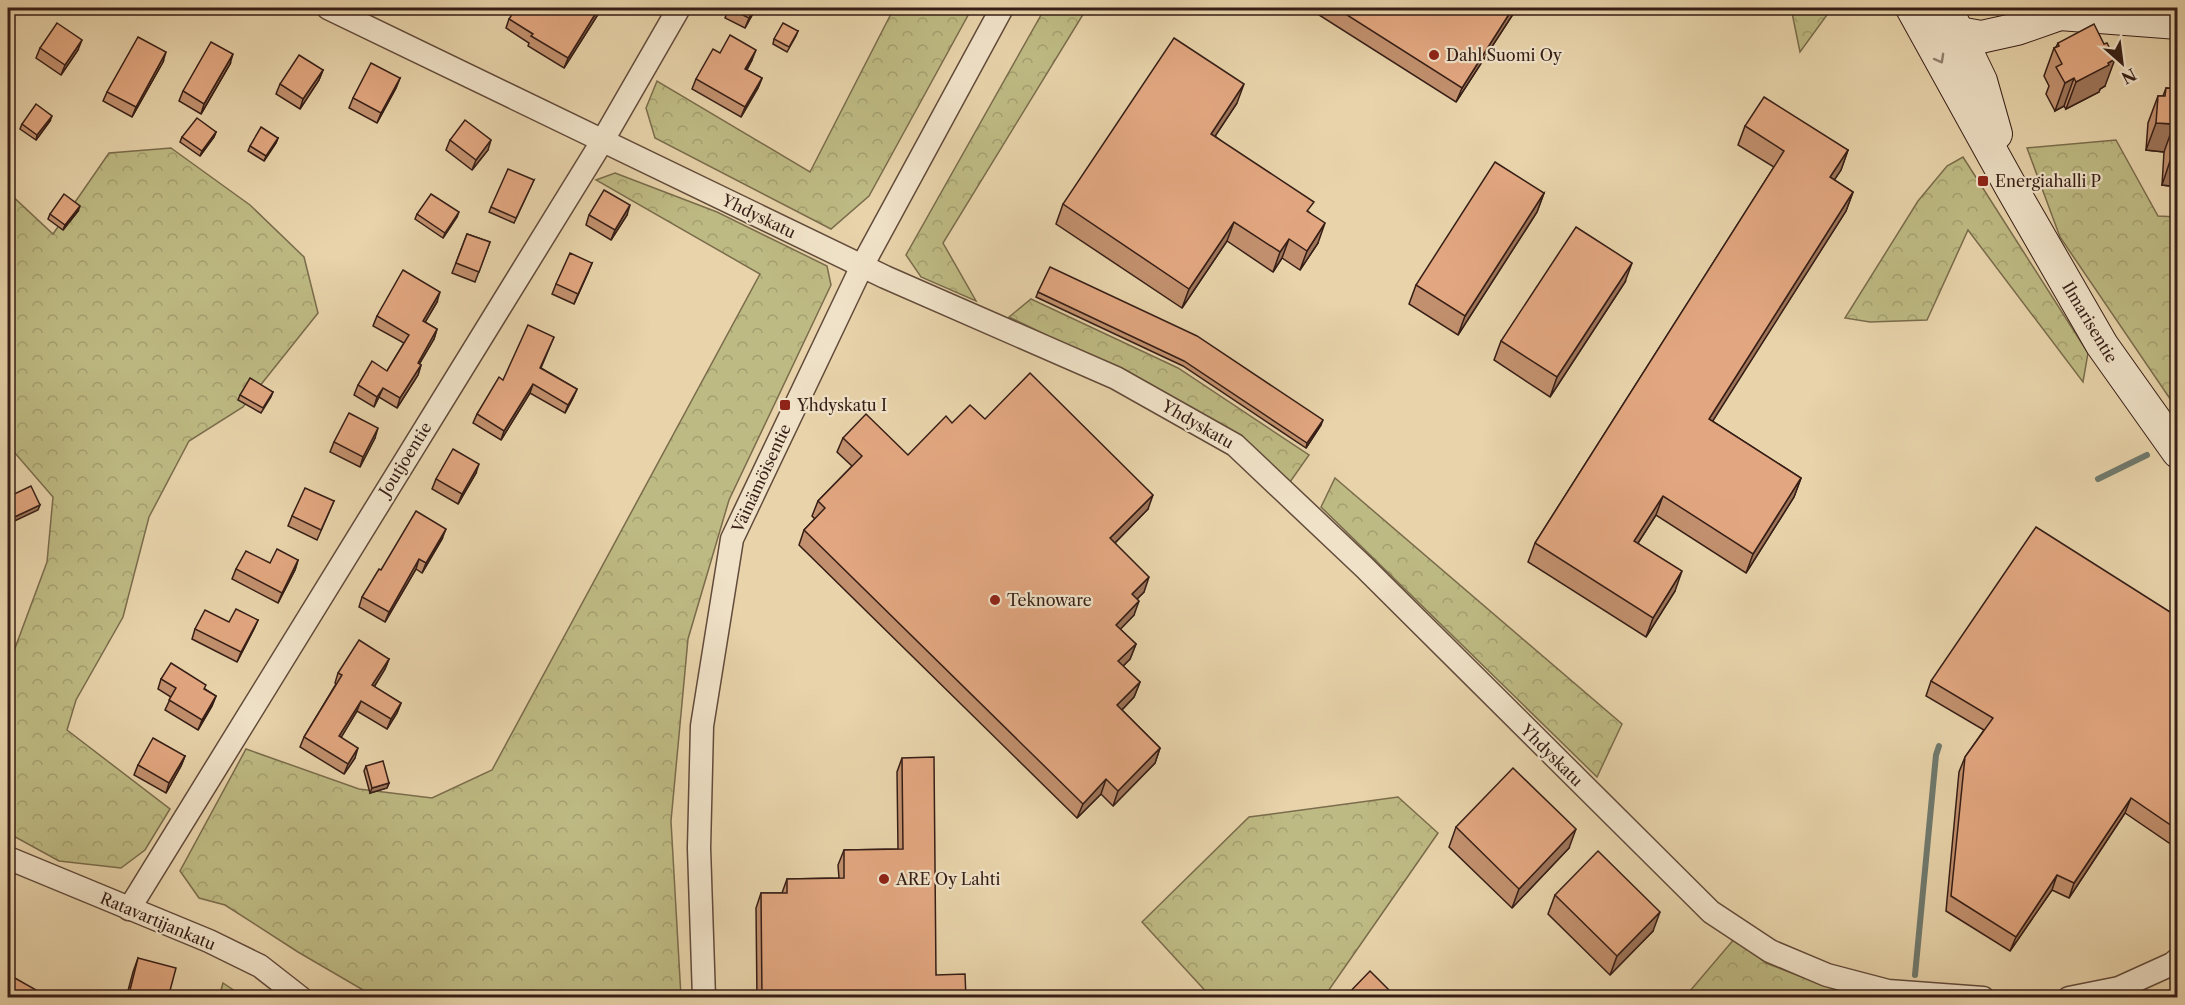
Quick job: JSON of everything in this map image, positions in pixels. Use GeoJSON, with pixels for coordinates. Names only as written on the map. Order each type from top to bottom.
{"type":"FeatureCollection","features":[{"type":"Feature","properties":{"kind":"street","name":"Yhdyskatu"},"geometry":{"type":"LineString","coordinates":[[328,8],[862,266],[1116,378],[1235,445],[1364,567],[1711,912],[1766,949],[1827,975],[1888,991],[1983,998]]}},
{"type":"Feature","properties":{"kind":"street","name":"Joutjoentie"},"geometry":{"type":"LineString","coordinates":[[129,909],[603,140],[679,8]]}},
{"type":"Feature","properties":{"kind":"street","name":"Väinämöisentie"},"geometry":{"type":"LineString","coordinates":[[704,998],[699,848],[702,726],[732,539],[862,266],[1002,8]]}},
{"type":"Feature","properties":{"kind":"street"},"geometry":{"type":"LineString","coordinates":[[1935,16],[1981,37],[2017,29],[2053,10],[2178,23]]}},
{"type":"Feature","properties":{"kind":"street"},"geometry":{"type":"LineString","coordinates":[[1981,81],[1997,58],[2053,10]]}},
{"type":"Feature","properties":{"kind":"street","name":"Ilmarisentie"},"geometry":{"type":"LineString","coordinates":[[1935,16],[1981,81],[2011,187]]}},
{"type":"Feature","properties":{"kind":"street","name":"Ilmarisentie"},"geometry":{"type":"LineString","coordinates":[[1935,16],[2011,187],[2102,345],[2178,452]]}},
{"type":"Feature","properties":{"kind":"street","name":"Ratavartijankatu"},"geometry":{"type":"LineString","coordinates":[[8,858],[209,942],[260,966],[301,998]]}},
{"type":"Feature","properties":{"kind":"street"},"geometry":{"type":"LineString","coordinates":[[2069,998],[2119,988],[2172,964],[2178,959]]}},
{"type":"Feature","properties":{"kind":"green space"},"geometry":{"type":"Polygon","coordinates":[[[894,8],[972,8],[869,196],[831,229],[655,138],[646,108],[657,81],[810,172],[894,8]]]}},
{"type":"Feature","properties":{"kind":"green space"},"geometry":{"type":"Polygon","coordinates":[[[1045,8],[1087,8],[943,243],[976,301],[921,277],[906,255],[1045,8]]]}},
{"type":"Feature","properties":{"kind":"green space"},"geometry":{"type":"Polygon","coordinates":[[[1791,8],[1832,8],[1800,52],[1791,8]]]}},
{"type":"Feature","properties":{"kind":"green space"},"geometry":{"type":"Polygon","coordinates":[[[2116,140],[2158,216],[2177,217],[2177,409],[2060,237],[2027,148],[2116,140]]]}},
{"type":"Feature","properties":{"kind":"green space"},"geometry":{"type":"Polygon","coordinates":[[[171,148],[250,205],[304,257],[318,313],[243,407],[189,441],[149,517],[123,617],[76,700],[67,730],[170,809],[145,850],[121,868],[59,861],[8,833],[8,667],[47,562],[53,497],[8,445],[8,192],[53,234],[109,153],[171,148]]]}},
{"type":"Feature","properties":{"kind":"green space"},"geometry":{"type":"Polygon","coordinates":[[[1963,157],[2088,353],[2083,382],[1968,230],[1927,320],[1870,322],[1845,318],[1918,201],[1947,166],[1963,157]]]}},
{"type":"Feature","properties":{"kind":"green space"},"geometry":{"type":"Polygon","coordinates":[[[615,173],[717,212],[827,266],[831,285],[729,500],[688,639],[671,821],[681,997],[375,997],[298,952],[225,905],[199,898],[180,871],[246,749],[359,789],[432,798],[492,770],[760,274],[596,180],[615,173]]]}},
{"type":"Feature","properties":{"kind":"green space"},"geometry":{"type":"Polygon","coordinates":[[[1031,299],[1178,368],[1309,455],[1290,482],[1119,370],[1009,317],[1031,299]]]}},
{"type":"Feature","properties":{"kind":"green space"},"geometry":{"type":"Polygon","coordinates":[[[1335,478],[1622,724],[1597,777],[1321,507],[1335,478]]]}},
{"type":"Feature","properties":{"kind":"green space"},"geometry":{"type":"Polygon","coordinates":[[[1398,797],[1438,833],[1324,997],[1211,997],[1142,922],[1249,817],[1398,797]]]}},
{"type":"Feature","properties":{"kind":"green space"},"geometry":{"type":"Polygon","coordinates":[[[1735,938],[1766,963],[1855,997],[1684,998],[1735,938]]]}},
{"type":"Feature","properties":{"kind":"green space"},"geometry":{"type":"Polygon","coordinates":[[[223,983],[244,997],[219,997],[223,983]]]}},
{"type":"Feature","properties":{"kind":"building"},"geometry":{"type":"Polygon","coordinates":[[[516,8],[543,8],[553,14],[558,8],[599,8],[568,58],[531,36],[533,34],[509,19],[516,8]]]}},
{"type":"Feature","properties":{"kind":"building"},"geometry":{"type":"Polygon","coordinates":[[[728,8],[754,8],[749,18],[728,8]]]}},
{"type":"Feature","properties":{"kind":"building","name":"Dahl Suomi Oy"},"geometry":{"type":"Polygon","coordinates":[[[1336,8],[1513,8],[1462,88],[1336,8]]]}},
{"type":"Feature","properties":{"kind":"building"},"geometry":{"type":"Polygon","coordinates":[[[57,23],[82,40],[65,65],[40,48],[57,23]]]}},
{"type":"Feature","properties":{"kind":"building"},"geometry":{"type":"Polygon","coordinates":[[[783,23],[798,31],[789,47],[774,39],[783,23]]]}},
{"type":"Feature","properties":{"kind":"building"},"geometry":{"type":"Polygon","coordinates":[[[2094,24],[2115,59],[2108,63],[2109,65],[2076,82],[2074,78],[2065,83],[2056,67],[2062,64],[2054,48],[2059,46],[2058,43],[2094,24]]]}},
{"type":"Feature","properties":{"kind":"building"},"geometry":{"type":"Polygon","coordinates":[[[730,35],[756,50],[745,69],[762,78],[745,107],[696,79],[713,49],[720,53],[730,35]]]}},
{"type":"Feature","properties":{"kind":"building"},"geometry":{"type":"Polygon","coordinates":[[[138,37],[166,52],[136,107],[107,92],[138,37]]]}},
{"type":"Feature","properties":{"kind":"building"},"geometry":{"type":"Polygon","coordinates":[[[1174,38],[1244,84],[1211,134],[1314,202],[1307,211],[1325,223],[1307,251],[1289,239],[1280,252],[1234,222],[1189,289],[1063,204],[1174,38]]]}},
{"type":"Feature","properties":{"kind":"building"},"geometry":{"type":"Polygon","coordinates":[[[211,42],[233,54],[204,104],[183,91],[211,42]]]}},
{"type":"Feature","properties":{"kind":"building"},"geometry":{"type":"Polygon","coordinates":[[[299,55],[323,70],[303,99],[280,84],[299,55]]]}},
{"type":"Feature","properties":{"kind":"building"},"geometry":{"type":"Polygon","coordinates":[[[371,63],[400,78],[381,113],[353,98],[371,63]]]}},
{"type":"Feature","properties":{"kind":"building"},"geometry":{"type":"Polygon","coordinates":[[[2166,88],[2178,89],[2178,159],[2171,158],[2174,124],[2156,123],[2158,96],[2165,96],[2166,88]]]}},
{"type":"Feature","properties":{"kind":"building"},"geometry":{"type":"Polygon","coordinates":[[[1764,97],[1848,150],[1830,177],[1853,192],[1709,419],[1801,478],[1753,554],[1663,496],[1634,541],[1682,571],[1653,618],[1535,543],[1784,151],[1745,126],[1764,97]]]}},
{"type":"Feature","properties":{"kind":"building"},"geometry":{"type":"Polygon","coordinates":[[[36,104],[52,116],[37,135],[22,124],[36,104]]]}},
{"type":"Feature","properties":{"kind":"building"},"geometry":{"type":"Polygon","coordinates":[[[197,118],[216,132],[202,151],[182,137],[197,118]]]}},
{"type":"Feature","properties":{"kind":"building"},"geometry":{"type":"Polygon","coordinates":[[[465,120],[491,140],[476,160],[450,140],[465,120]]]}},
{"type":"Feature","properties":{"kind":"building"},"geometry":{"type":"Polygon","coordinates":[[[261,127],[278,138],[266,156],[250,146],[261,127]]]}},
{"type":"Feature","properties":{"kind":"building"},"geometry":{"type":"Polygon","coordinates":[[[1495,162],[1544,193],[1465,316],[1416,285],[1495,162]]]}},
{"type":"Feature","properties":{"kind":"building"},"geometry":{"type":"Polygon","coordinates":[[[508,169],[534,180],[516,218],[491,207],[508,169]]]}},
{"type":"Feature","properties":{"kind":"building"},"geometry":{"type":"Polygon","coordinates":[[[604,190],[630,205],[615,230],[589,215],[604,190]]]}},
{"type":"Feature","properties":{"kind":"building"},"geometry":{"type":"Polygon","coordinates":[[[64,194],[80,206],[65,225],[50,214],[64,194]]]}},
{"type":"Feature","properties":{"kind":"building"},"geometry":{"type":"Polygon","coordinates":[[[431,194],[459,212],[445,233],[417,214],[431,194]]]}},
{"type":"Feature","properties":{"kind":"building"},"geometry":{"type":"Polygon","coordinates":[[[1576,227],[1632,263],[1557,377],[1501,341],[1576,227]]]}},
{"type":"Feature","properties":{"kind":"building"},"geometry":{"type":"Polygon","coordinates":[[[467,234],[490,242],[479,272],[456,263],[467,234]]]}},
{"type":"Feature","properties":{"kind":"building"},"geometry":{"type":"Polygon","coordinates":[[[570,253],[592,263],[578,294],[556,284],[570,253]]]}},
{"type":"Feature","properties":{"kind":"building"},"geometry":{"type":"Polygon","coordinates":[[[1050,267],[1197,336],[1323,420],[1307,443],[1184,361],[1038,292],[1050,267]]]}},
{"type":"Feature","properties":{"kind":"building"},"geometry":{"type":"Polygon","coordinates":[[[403,270],[440,292],[423,321],[437,329],[418,363],[421,365],[400,398],[383,388],[377,397],[358,385],[372,361],[387,371],[409,335],[377,316],[403,270]]]}},
{"type":"Feature","properties":{"kind":"building"},"geometry":{"type":"Polygon","coordinates":[[[528,325],[554,337],[540,368],[577,389],[568,405],[533,384],[504,431],[477,414],[499,377],[503,380],[528,325]]]}},
{"type":"Feature","properties":{"kind":"building","name":"Teknoware"},"geometry":{"type":"Polygon","coordinates":[[[1030,373],[1153,495],[1110,538],[1149,577],[1132,594],[1139,601],[1116,625],[1136,644],[1118,661],[1140,682],[1117,705],[1160,748],[1118,791],[1106,779],[1083,804],[804,530],[825,508],[818,501],[862,456],[843,438],[866,414],[908,455],[946,416],[952,423],[970,405],[985,419],[1030,373]]]}},
{"type":"Feature","properties":{"kind":"building"},"geometry":{"type":"Polygon","coordinates":[[[250,378],[273,392],[263,408],[240,395],[250,378]]]}},
{"type":"Feature","properties":{"kind":"building"},"geometry":{"type":"Polygon","coordinates":[[[349,413],[378,428],[363,457],[334,442],[349,413]]]}},
{"type":"Feature","properties":{"kind":"building"},"geometry":{"type":"Polygon","coordinates":[[[453,449],[479,464],[462,494],[436,479],[453,449]]]}},
{"type":"Feature","properties":{"kind":"building"},"geometry":{"type":"Polygon","coordinates":[[[31,486],[40,505],[8,520],[8,497],[31,486]]]}},
{"type":"Feature","properties":{"kind":"building"},"geometry":{"type":"Polygon","coordinates":[[[305,488],[334,501],[321,530],[292,516],[305,488]]]}},
{"type":"Feature","properties":{"kind":"building"},"geometry":{"type":"Polygon","coordinates":[[[416,511],[446,529],[426,563],[419,559],[389,612],[362,597],[416,511]]]}},
{"type":"Feature","properties":{"kind":"building"},"geometry":{"type":"Polygon","coordinates":[[[2036,527],[2178,617],[2178,830],[2131,798],[2074,883],[2057,875],[2016,937],[1951,896],[1965,757],[1993,718],[1931,681],[2036,527]]]}},
{"type":"Feature","properties":{"kind":"building"},"geometry":{"type":"Polygon","coordinates":[[[8,548],[12,549],[10,571],[8,571],[8,548]]]}},
{"type":"Feature","properties":{"kind":"building"},"geometry":{"type":"Polygon","coordinates":[[[277,549],[298,560],[282,593],[236,569],[246,551],[270,563],[277,549]]]}},
{"type":"Feature","properties":{"kind":"building"},"geometry":{"type":"Polygon","coordinates":[[[236,609],[258,620],[241,652],[195,629],[205,610],[229,622],[236,609]]]}},
{"type":"Feature","properties":{"kind":"building"},"geometry":{"type":"Polygon","coordinates":[[[359,640],[389,659],[372,685],[401,703],[391,719],[361,701],[339,736],[358,748],[348,764],[304,737],[342,675],[338,673],[359,640]]]}},
{"type":"Feature","properties":{"kind":"building"},"geometry":{"type":"Polygon","coordinates":[[[171,663],[206,685],[204,689],[216,696],[202,720],[169,700],[176,688],[161,679],[171,663]]]}},
{"type":"Feature","properties":{"kind":"building"},"geometry":{"type":"Polygon","coordinates":[[[153,738],[185,756],[169,783],[138,765],[153,738]]]}},
{"type":"Feature","properties":{"kind":"building","name":"ARE Oy Lahti"},"geometry":{"type":"Polygon","coordinates":[[[934,757],[936,975],[965,974],[966,998],[762,998],[761,893],[787,893],[787,879],[844,878],[844,850],[903,849],[902,758],[934,757]]]}},
{"type":"Feature","properties":{"kind":"building"},"geometry":{"type":"Polygon","coordinates":[[[383,761],[389,783],[372,788],[366,766],[383,761]]]}},
{"type":"Feature","properties":{"kind":"building"},"geometry":{"type":"Polygon","coordinates":[[[1513,768],[1576,829],[1519,889],[1456,827],[1513,768]]]}},
{"type":"Feature","properties":{"kind":"building"},"geometry":{"type":"Polygon","coordinates":[[[1598,851],[1660,912],[1617,956],[1555,895],[1598,851]]]}},
{"type":"Feature","properties":{"kind":"building"},"geometry":{"type":"Polygon","coordinates":[[[138,958],[176,968],[168,998],[128,998],[138,958]]]}},
{"type":"Feature","properties":{"kind":"building"},"geometry":{"type":"Polygon","coordinates":[[[1370,971],[1397,998],[1344,998],[1370,971]]]}},
{"type":"Feature","properties":{"kind":"building"},"geometry":{"type":"Polygon","coordinates":[[[13,977],[38,991],[35,998],[8,998],[8,986],[13,977]]]}},
{"type":"Feature","properties":{"kind":"waterway"},"geometry":{"type":"LineString","coordinates":[[2098,479],[2147,455]]}},
{"type":"Feature","properties":{"kind":"waterway"},"geometry":{"type":"LineString","coordinates":[[1915,975],[1936,755],[1939,746]]}},
{"type":"Feature","properties":{"kind":"place","name":"Dahl Suomi Oy"},"geometry":{"type":"Point","coordinates":[1434,55]}},
{"type":"Feature","properties":{"kind":"place","name":"Energiahalli P"},"geometry":{"type":"Point","coordinates":[1983,181]}},
{"type":"Feature","properties":{"kind":"place","name":"Yhdyskatu I"},"geometry":{"type":"Point","coordinates":[785,405]}},
{"type":"Feature","properties":{"kind":"place","name":"Teknoware"},"geometry":{"type":"Point","coordinates":[995,600]}},
{"type":"Feature","properties":{"kind":"place","name":"ARE Oy Lahti"},"geometry":{"type":"Point","coordinates":[884,879]}}]}
